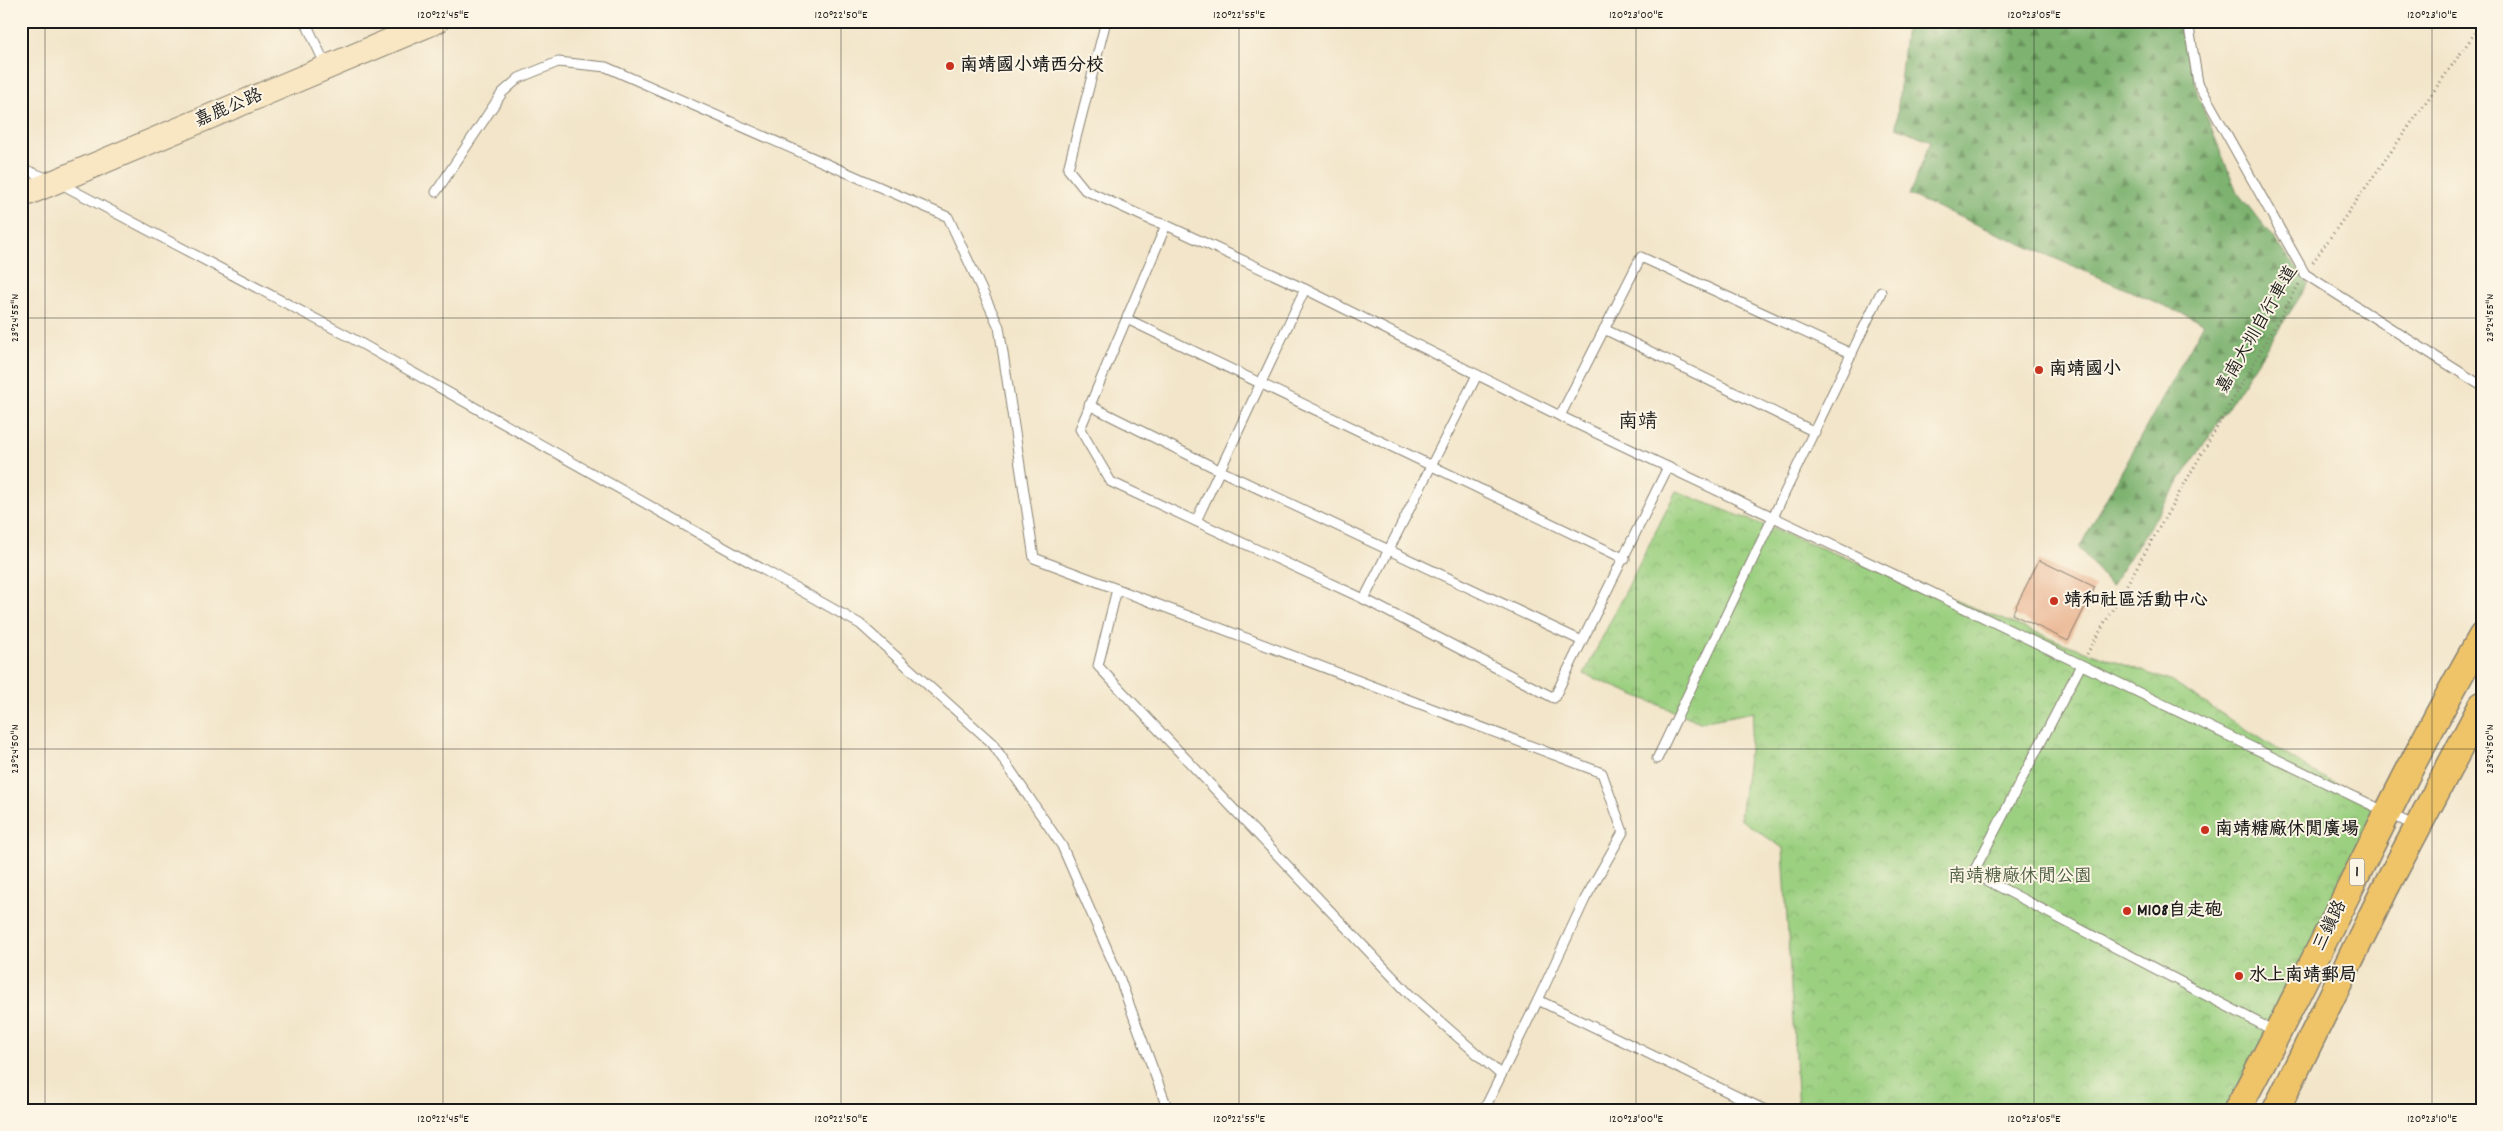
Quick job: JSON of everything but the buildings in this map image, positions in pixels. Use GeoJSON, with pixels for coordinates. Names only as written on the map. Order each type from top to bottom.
{"type":"FeatureCollection","features":[{"type":"Feature","properties":{"kind":"main road","name":"嘉鹿公路"},"geometry":{"type":"LineString","coordinates":[[21,196],[437,21]]}},
{"type":"Feature","properties":{"kind":"main road","name":"三鎮路"},"geometry":{"type":"LineString","coordinates":[[2237,1110],[2279,1033],[2387,811],[2479,645]]}},
{"type":"Feature","properties":{"kind":"main road","name":"三鎮路"},"geometry":{"type":"LineString","coordinates":[[2276,1110],[2417,827],[2482,705]]}},
{"type":"Feature","properties":{"kind":"lane"},"geometry":{"type":"LineString","coordinates":[[305,21],[326,67]]}},
{"type":"Feature","properties":{"kind":"lane"},"geometry":{"type":"LineString","coordinates":[[1106,21],[1068,169],[1085,190],[1152,221],[1166,225],[1305,290],[1560,416],[2417,827]]}},
{"type":"Feature","properties":{"kind":"lane"},"geometry":{"type":"LineString","coordinates":[[2188,21],[2198,83],[2305,274],[2482,386]]}},
{"type":"Feature","properties":{"kind":"lane"},"geometry":{"type":"LineString","coordinates":[[436,192],[502,93],[519,78],[558,62],[606,67],[948,217],[999,327],[1034,558],[1602,773],[1624,832],[1585,899],[1484,1110]]}},
{"type":"Feature","properties":{"kind":"lane"},"geometry":{"type":"LineString","coordinates":[[21,168],[57,182],[346,335],[860,624],[992,743],[1062,846],[1118,974],[1168,1110]]}},
{"type":"Feature","properties":{"kind":"lane"},"geometry":{"type":"LineString","coordinates":[[1166,225],[1080,429],[1111,482],[1364,599],[1554,698],[1625,559],[1668,467]]}},
{"type":"Feature","properties":{"kind":"lane"},"geometry":{"type":"LineString","coordinates":[[1560,416],[1641,257],[1852,354]]}},
{"type":"Feature","properties":{"kind":"lane"},"geometry":{"type":"LineString","coordinates":[[1196,521],[1263,383],[1305,290]]}},
{"type":"Feature","properties":{"kind":"lane"},"geometry":{"type":"LineString","coordinates":[[1657,759],[1881,292]]}},
{"type":"Feature","properties":{"kind":"lane"},"geometry":{"type":"LineString","coordinates":[[1127,319],[1625,559]]}},
{"type":"Feature","properties":{"kind":"lane"},"geometry":{"type":"LineString","coordinates":[[1604,329],[1815,432]]}},
{"type":"Feature","properties":{"kind":"lane"},"geometry":{"type":"LineString","coordinates":[[1364,599],[1477,375]]}},
{"type":"Feature","properties":{"kind":"lane"},"geometry":{"type":"LineString","coordinates":[[1090,405],[1221,471],[1582,641]]}},
{"type":"Feature","properties":{"kind":"lane"},"geometry":{"type":"LineString","coordinates":[[1117,589],[1098,666],[1410,995],[1500,1074]]}},
{"type":"Feature","properties":{"kind":"lane"},"geometry":{"type":"LineString","coordinates":[[2081,665],[1973,873],[2279,1033]]}},
{"type":"Feature","properties":{"kind":"lane"},"geometry":{"type":"LineString","coordinates":[[1538,1000],[1765,1110]]}},
{"type":"Feature","properties":{"kind":"path","name":"嘉南大圳自行車道"},"geometry":{"type":"LineString","coordinates":[[2081,665],[2305,274],[2482,23]]}},
{"type":"Feature","properties":{"kind":"green space"},"geometry":{"type":"Polygon","coordinates":[[[1906,21],[2184,21],[2198,96],[2237,192],[2309,283],[2111,586],[2079,548],[2204,323],[1909,195],[1931,141],[1896,127],[1906,21]]]}},
{"type":"Feature","properties":{"kind":"green space","name":"南靖糖廠休閒公園"},"geometry":{"type":"Polygon","coordinates":[[[1676,491],[2063,643],[2170,681],[2312,771],[2388,813],[2225,1110],[1798,1110],[1783,848],[1740,819],[1754,712],[1700,722],[1584,674],[1676,491]]]}},
{"type":"Feature","properties":{"kind":"place","name":"南靖國小靖西分校"},"geometry":{"type":"Point","coordinates":[950,66]}},
{"type":"Feature","properties":{"kind":"place","name":"南靖國小"},"geometry":{"type":"Point","coordinates":[2039,370]}},
{"type":"Feature","properties":{"kind":"place","name":"靖和社區活動中心"},"geometry":{"type":"Point","coordinates":[2054,601]}},
{"type":"Feature","properties":{"kind":"place","name":"南靖糖廠休閒廣場"},"geometry":{"type":"Point","coordinates":[2205,830]}},
{"type":"Feature","properties":{"kind":"place","name":"M108自走砲"},"geometry":{"type":"Point","coordinates":[2127,911]}},
{"type":"Feature","properties":{"kind":"place","name":"水上南靖郵局"},"geometry":{"type":"Point","coordinates":[2239,976]}},
{"type":"Feature","properties":{"kind":"district","name":"南靖"},"geometry":{"type":"Point","coordinates":[1638,423]}}]}
